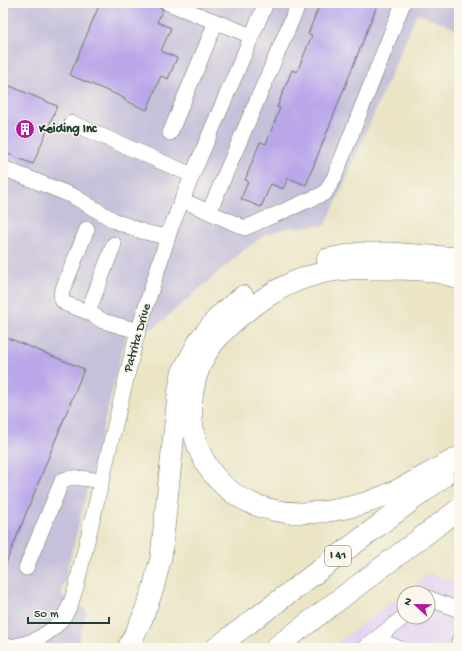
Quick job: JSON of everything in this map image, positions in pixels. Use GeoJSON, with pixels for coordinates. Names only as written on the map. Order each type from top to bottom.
{"type":"FeatureCollection","features":[{"type":"Feature","properties":{"kind":"highway"},"geometry":{"type":"LineString","coordinates":[[427,256],[459,245]]}},
{"type":"Feature","properties":{"kind":"highway"},"geometry":{"type":"LineString","coordinates":[[128,648],[142,619],[161,557],[178,395],[182,373],[200,339],[220,315],[245,295],[266,281],[295,268],[316,261],[359,253],[389,253],[459,258]]}},
{"type":"Feature","properties":{"kind":"highway"},"geometry":{"type":"LineString","coordinates":[[459,279],[439,273],[405,269],[356,268],[313,275],[282,288],[246,311],[209,349],[200,366],[192,391],[191,410],[194,435],[200,453],[214,474],[230,490],[253,504],[282,511],[311,513],[356,506],[388,494],[459,457]]}},
{"type":"Feature","properties":{"kind":"highway","name":"I 41"},"geometry":{"type":"LineString","coordinates":[[216,648],[459,465]]}},
{"type":"Feature","properties":{"kind":"highway"},"geometry":{"type":"LineString","coordinates":[[275,648],[459,509]]}},
{"type":"Feature","properties":{"kind":"street"},"geometry":{"type":"LineString","coordinates":[[168,3],[252,36]]}},
{"type":"Feature","properties":{"kind":"street","name":"Patrita Drive"},"geometry":{"type":"LineString","coordinates":[[3,647],[21,645],[46,634],[58,623],[69,608],[76,587],[138,331],[168,237],[192,175],[266,3]]}},
{"type":"Feature","properties":{"kind":"street"},"geometry":{"type":"LineString","coordinates":[[209,212],[299,3]]}},
{"type":"Feature","properties":{"kind":"street"},"geometry":{"type":"LineString","coordinates":[[182,200],[245,228],[325,193],[334,178],[404,3]]}},
{"type":"Feature","properties":{"kind":"street"},"geometry":{"type":"LineString","coordinates":[[170,133],[216,22]]}},
{"type":"Feature","properties":{"kind":"street"},"geometry":{"type":"LineString","coordinates":[[72,122],[192,175]]}},
{"type":"Feature","properties":{"kind":"street"},"geometry":{"type":"LineString","coordinates":[[3,168],[73,196],[115,221],[144,232],[168,237]]}},
{"type":"Feature","properties":{"kind":"street"},"geometry":{"type":"LineString","coordinates":[[87,229],[61,294],[62,300],[66,304],[88,312],[103,321],[138,331]]}},
{"type":"Feature","properties":{"kind":"street"},"geometry":{"type":"LineString","coordinates":[[88,312],[114,244]]}},
{"type":"Feature","properties":{"kind":"street"},"geometry":{"type":"LineString","coordinates":[[26,568],[62,481],[66,478],[75,478],[102,481]]}},
{"type":"Feature","properties":{"kind":"street"},"geometry":{"type":"LineString","coordinates":[[436,601],[459,610]]}},
{"type":"Feature","properties":{"kind":"street"},"geometry":{"type":"LineString","coordinates":[[370,644],[396,623]]}},
{"type":"Feature","properties":{"kind":"street"},"geometry":{"type":"LineString","coordinates":[[458,648],[459,641]]}},
{"type":"Feature","properties":{"kind":"street"},"geometry":{"type":"LineString","coordinates":[[370,644],[398,648]]}},
{"type":"Feature","properties":{"kind":"shaded area"},"geometry":{"type":"Polygon","coordinates":[[[3,3],[459,3],[459,30],[417,13],[325,225],[286,228],[266,234],[243,251],[154,328],[128,327],[61,595],[87,611],[76,648],[3,648],[3,3]]]}},
{"type":"Feature","properties":{"kind":"shaded area"},"geometry":{"type":"Polygon","coordinates":[[[430,573],[459,583],[459,648],[330,648],[396,598],[396,625],[436,625],[436,585],[414,585],[430,573]]]}},
{"type":"Feature","properties":{"kind":"building"},"geometry":{"type":"Polygon","coordinates":[[[100,3],[149,3],[163,9],[157,22],[171,28],[161,51],[177,58],[168,79],[161,76],[147,110],[124,100],[124,98],[70,75],[100,3]]]}},
{"type":"Feature","properties":{"kind":"building"},"geometry":{"type":"Polygon","coordinates":[[[320,3],[378,3],[306,185],[288,178],[283,189],[271,184],[261,207],[241,199],[248,181],[245,180],[260,142],[266,144],[280,108],[277,107],[292,70],[297,72],[312,35],[308,34],[320,3]]]}},
{"type":"Feature","properties":{"kind":"building","name":"Keiding Inc"},"geometry":{"type":"Polygon","coordinates":[[[3,83],[57,106],[33,164],[3,152],[3,83]]]}},
{"type":"Feature","properties":{"kind":"building"},"geometry":{"type":"Polygon","coordinates":[[[3,336],[84,369],[3,571],[3,336]]]}},
{"type":"Feature","properties":{"kind":"place","name":"Keiding Inc"},"geometry":{"type":"Point","coordinates":[25,129]}}]}
